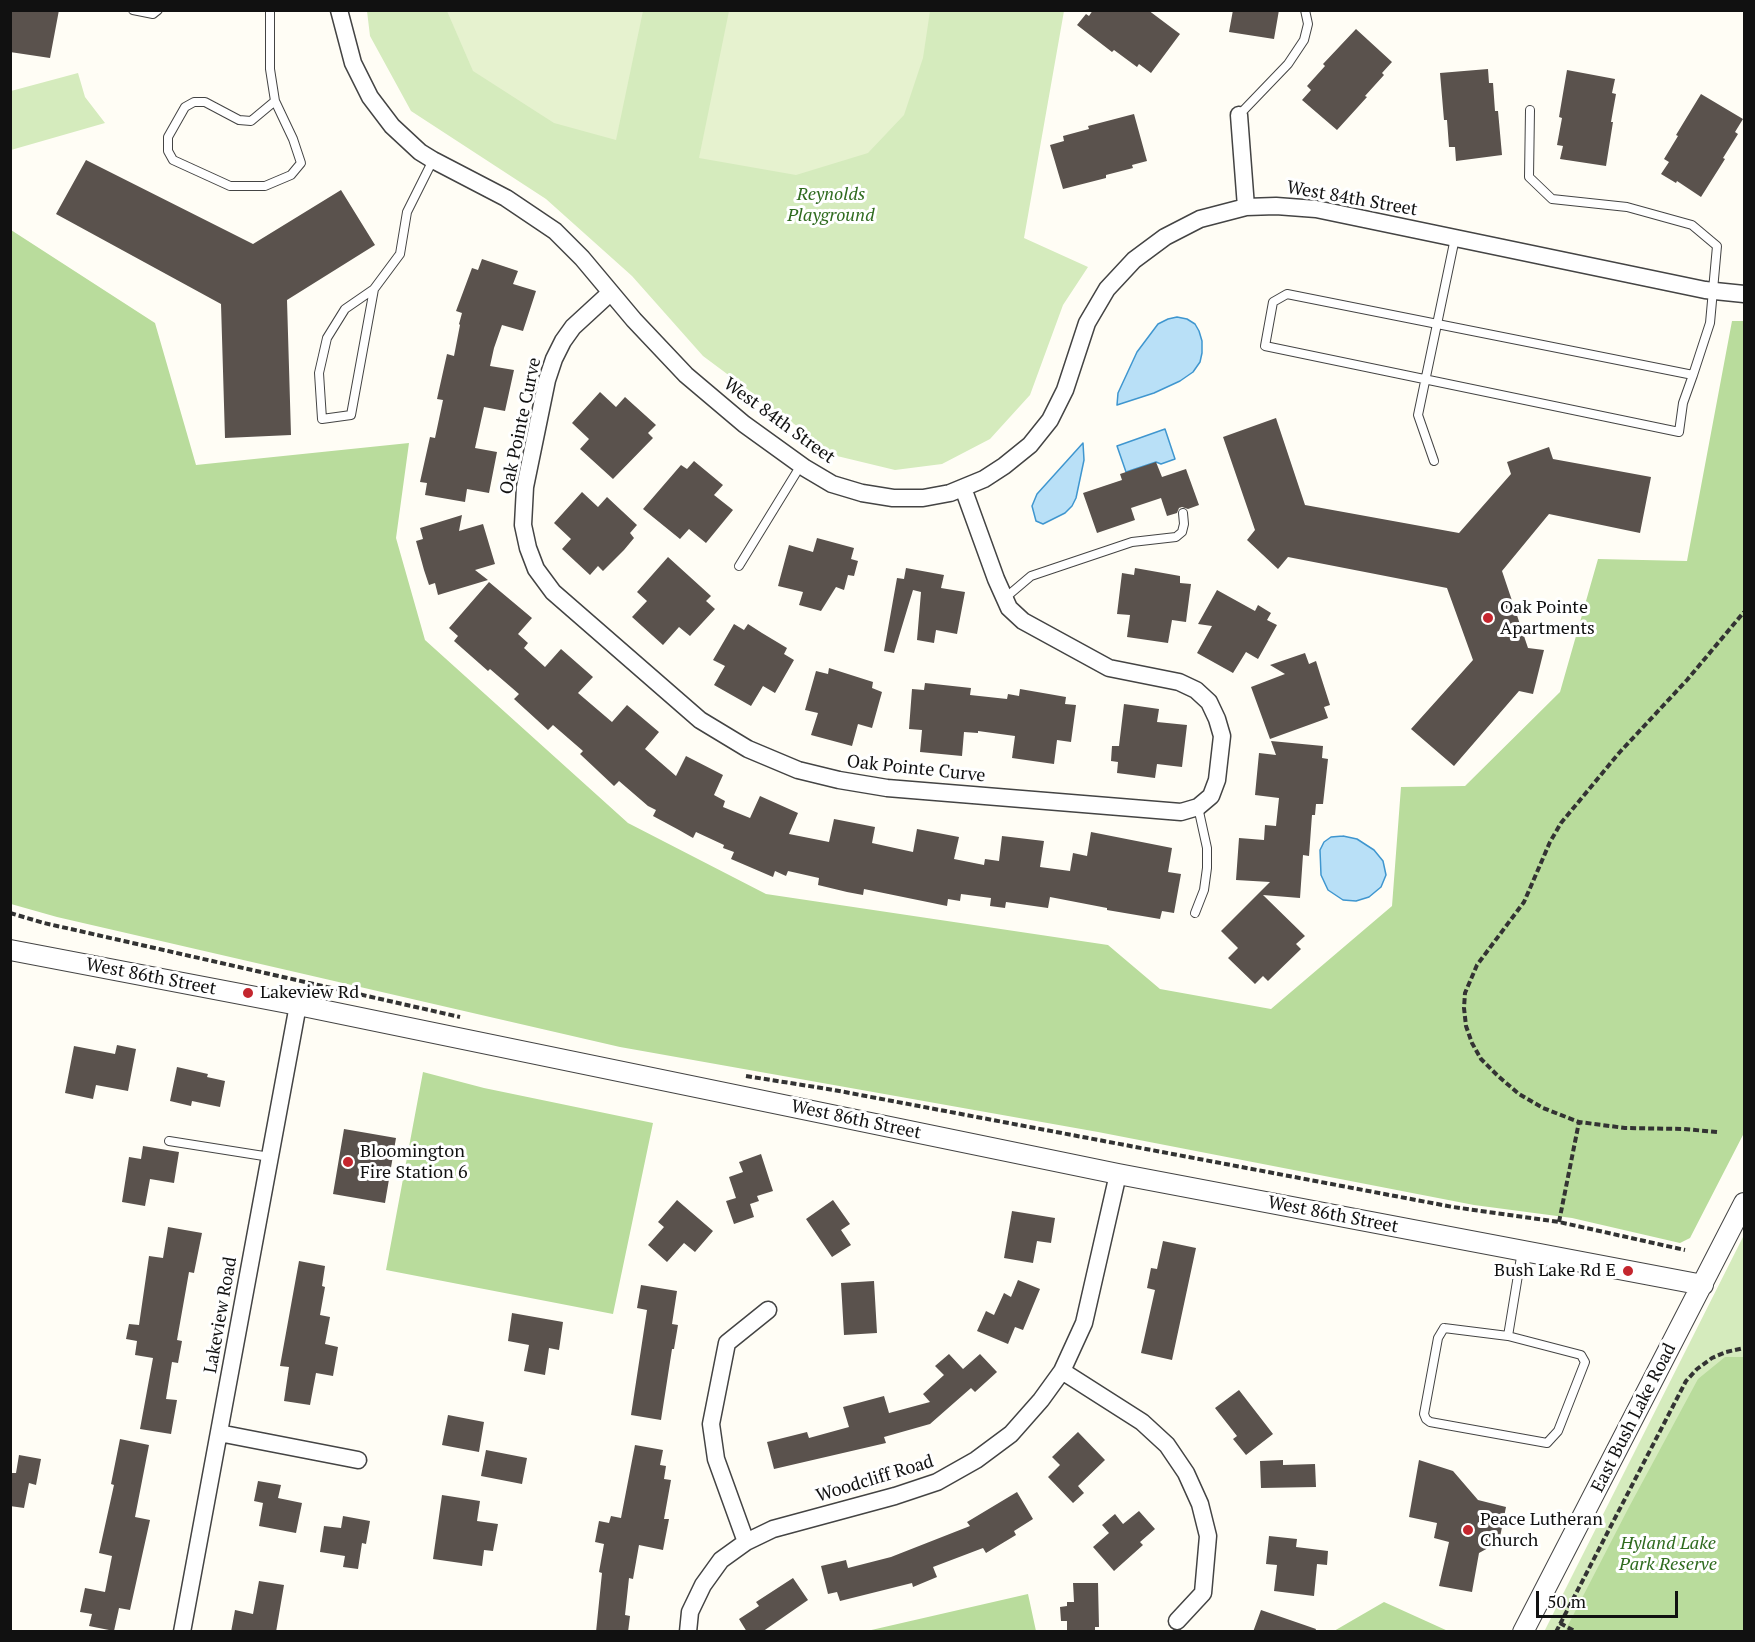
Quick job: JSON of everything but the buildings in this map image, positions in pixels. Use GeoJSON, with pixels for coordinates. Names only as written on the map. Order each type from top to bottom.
{"type":"FeatureCollection","features":[{"type":"Feature","properties":{"kind":"street","name":"West 84th Street"},"geometry":{"type":"LineString","coordinates":[[339,10],[353,63],[370,97],[392,126],[433,160],[506,198],[555,231],[582,258],[610,293],[686,375],[744,424],[801,465],[832,483],[862,493],[893,498],[923,498],[950,493],[984,479],[1004,466],[1030,445],[1050,420],[1065,390],[1087,323],[1107,289],[1134,260],[1165,237],[1200,219],[1246,207],[1276,206],[1316,209],[1712,291],[1744,294]]}},
{"type":"Feature","properties":{"kind":"street"},"geometry":{"type":"LineString","coordinates":[[1239,116],[1246,207]]}},
{"type":"Feature","properties":{"kind":"street","name":"Oak Pointe Curve"},"geometry":{"type":"LineString","coordinates":[[610,293],[573,327],[554,358],[547,380],[525,487],[523,525],[528,548],[536,569],[552,592],[700,720],[748,749],[798,770],[887,788],[1181,812],[1198,807]]}},
{"type":"Feature","properties":{"kind":"street"},"geometry":{"type":"LineString","coordinates":[[963,488],[996,579],[1010,608],[1023,621],[1109,668],[1179,682],[1196,690],[1209,702],[1222,736],[1217,780],[1211,796],[1198,807]]}},
{"type":"Feature","properties":{"kind":"street","name":"West 86th Street"},"geometry":{"type":"LineString","coordinates":[[10,950],[298,1005],[1118,1174],[1703,1285]]}},
{"type":"Feature","properties":{"kind":"street","name":"Lakeview Road"},"geometry":{"type":"LineString","coordinates":[[182,1632],[298,1005]]}},
{"type":"Feature","properties":{"kind":"street","name":"Woodcliff Road"},"geometry":{"type":"LineString","coordinates":[[687,1632],[690,1612],[702,1585],[721,1560],[746,1542],[773,1529],[896,1496],[937,1482],[976,1460],[1011,1434],[1041,1400],[1062,1371],[1084,1323],[1118,1174]]}},
{"type":"Feature","properties":{"kind":"street","name":"East Bush Lake Road"},"geometry":{"type":"LineString","coordinates":[[1523,1632],[1744,1203]]}},
{"type":"Feature","properties":{"kind":"street"},"geometry":{"type":"LineString","coordinates":[[746,1542],[716,1459],[711,1424],[727,1342],[768,1310]]}},
{"type":"Feature","properties":{"kind":"street"},"geometry":{"type":"LineString","coordinates":[[1062,1371],[1142,1422],[1167,1445],[1186,1473],[1200,1504],[1208,1536],[1203,1593],[1177,1621]]}},
{"type":"Feature","properties":{"kind":"street"},"geometry":{"type":"LineString","coordinates":[[219,1433],[358,1460]]}},
{"type":"Feature","properties":{"kind":"lane"},"geometry":{"type":"LineString","coordinates":[[133,10],[153,14],[158,10]]}},
{"type":"Feature","properties":{"kind":"lane"},"geometry":{"type":"LineString","coordinates":[[270,10],[270,69],[275,101],[293,139],[301,163],[291,175],[264,186],[230,186],[173,160],[168,151],[168,137],[185,107],[194,102],[205,102],[239,120],[251,121],[275,101]]}},
{"type":"Feature","properties":{"kind":"lane"},"geometry":{"type":"LineString","coordinates":[[1239,116],[1288,64],[1304,40],[1308,24],[1305,10]]}},
{"type":"Feature","properties":{"kind":"lane"},"geometry":{"type":"LineString","coordinates":[[1530,110],[1529,177],[1552,199],[1627,207],[1692,225],[1717,246],[1710,323],[1693,375],[1683,403],[1679,432],[1265,346],[1273,302],[1287,294],[1693,375]]}},
{"type":"Feature","properties":{"kind":"lane"},"geometry":{"type":"LineString","coordinates":[[374,289],[351,415],[322,419],[319,373],[327,338],[345,309],[374,289],[400,255],[407,212],[433,160]]}},
{"type":"Feature","properties":{"kind":"lane"},"geometry":{"type":"LineString","coordinates":[[1434,461],[1418,416],[1455,238]]}},
{"type":"Feature","properties":{"kind":"lane"},"geometry":{"type":"LineString","coordinates":[[739,566],[801,465]]}},
{"type":"Feature","properties":{"kind":"lane"},"geometry":{"type":"LineString","coordinates":[[1005,598],[1030,576],[1132,542],[1176,537],[1182,532],[1183,513]]}},
{"type":"Feature","properties":{"kind":"lane"},"geometry":{"type":"LineString","coordinates":[[1195,913],[1204,890],[1207,868],[1207,848],[1198,807]]}},
{"type":"Feature","properties":{"kind":"lane"},"geometry":{"type":"LineString","coordinates":[[169,1140],[270,1157]]}},
{"type":"Feature","properties":{"kind":"lane"},"geometry":{"type":"LineString","coordinates":[[1508,1336],[1522,1251]]}},
{"type":"Feature","properties":{"kind":"lane"},"geometry":{"type":"LineString","coordinates":[[1444,1328],[1508,1336],[1581,1355],[1586,1362],[1553,1438],[1547,1443],[1430,1422],[1424,1414],[1440,1332],[1444,1328]]}},
{"type":"Feature","properties":{"kind":"path"},"geometry":{"type":"LineString","coordinates":[[1717,1132],[1625,1128],[1580,1122],[1543,1108],[1519,1094],[1481,1059],[1466,1026],[1464,1008],[1465,993],[1477,965],[1524,902],[1550,842],[1561,823],[1619,753],[1687,680],[1744,612]]}},
{"type":"Feature","properties":{"kind":"path"},"geometry":{"type":"LineString","coordinates":[[10,913],[44,923],[463,1017]]}},
{"type":"Feature","properties":{"kind":"path"},"geometry":{"type":"LineString","coordinates":[[740,1075],[834,1090],[1453,1207],[1559,1222],[1685,1250]]}},
{"type":"Feature","properties":{"kind":"path"},"geometry":{"type":"LineString","coordinates":[[1559,1222],[1580,1122]]}},
{"type":"Feature","properties":{"kind":"path"},"geometry":{"type":"LineString","coordinates":[[1556,1632],[1686,1381],[1712,1358],[1744,1348]]}},
{"type":"Feature","properties":{"kind":"path"},"geometry":{"type":"LineString","coordinates":[[1560,1623],[1576,1632]]}},
{"type":"Feature","properties":{"kind":"green space","name":"Reynolds Playground"},"geometry":{"type":"Polygon","coordinates":[[[367,11],[1064,11],[1024,238],[1088,267],[1063,305],[1030,395],[990,439],[942,464],[895,470],[837,456],[703,356],[632,276],[546,199],[411,111],[370,36],[367,11]]]}},
{"type":"Feature","properties":{"kind":"green space"},"geometry":{"type":"Polygon","coordinates":[[[447,11],[643,11],[616,140],[554,123],[473,71],[447,11]]]}},
{"type":"Feature","properties":{"kind":"green space"},"geometry":{"type":"Polygon","coordinates":[[[729,11],[930,11],[923,58],[904,115],[868,153],[796,175],[699,158],[729,11]]]}},
{"type":"Feature","properties":{"kind":"green space"},"geometry":{"type":"Polygon","coordinates":[[[78,73],[85,97],[105,123],[11,150],[11,91],[78,73]]]}},
{"type":"Feature","properties":{"kind":"green space"},"geometry":{"type":"Polygon","coordinates":[[[11,230],[155,323],[196,465],[409,443],[396,538],[425,640],[628,823],[766,894],[1108,945],[1160,989],[1271,1009],[1392,906],[1401,787],[1465,786],[1560,692],[1598,559],[1687,561],[1732,321],[1744,321],[1744,1133],[1690,1238],[1680,1243],[1572,1218],[1474,1205],[1098,1132],[620,1047],[57,917],[11,904],[11,230]]]}},
{"type":"Feature","properties":{"kind":"green space"},"geometry":{"type":"Polygon","coordinates":[[[423,1072],[484,1088],[653,1123],[613,1314],[386,1270],[423,1072]]]}},
{"type":"Feature","properties":{"kind":"green space","name":"Hyland Lake Park Reserve"},"geometry":{"type":"Polygon","coordinates":[[[1744,1235],[1744,1631],[1544,1632],[1577,1566],[1744,1235]]]}},
{"type":"Feature","properties":{"kind":"green space","name":"Hyland Lake Park Reserve"},"geometry":{"type":"Polygon","coordinates":[[[1725,1357],[1744,1357],[1744,1631],[1565,1631],[1698,1379],[1725,1357]]]}},
{"type":"Feature","properties":{"kind":"green space"},"geometry":{"type":"Polygon","coordinates":[[[1028,1594],[1036,1631],[867,1631],[1028,1594]]]}},
{"type":"Feature","properties":{"kind":"green space"},"geometry":{"type":"Polygon","coordinates":[[[1384,1602],[1448,1631],[1334,1631],[1384,1602]]]}},
{"type":"Feature","properties":{"kind":"water"},"geometry":{"type":"Polygon","coordinates":[[[1177,317],[1195,324],[1199,331],[1202,341],[1200,362],[1193,372],[1180,381],[1154,393],[1117,405],[1118,393],[1137,352],[1158,324],[1177,317]]]}},
{"type":"Feature","properties":{"kind":"water"},"geometry":{"type":"Polygon","coordinates":[[[1165,429],[1175,459],[1161,464],[1156,462],[1126,472],[1117,446],[1165,429]]]}},
{"type":"Feature","properties":{"kind":"water"},"geometry":{"type":"Polygon","coordinates":[[[1083,443],[1084,460],[1076,498],[1072,506],[1065,513],[1043,524],[1036,521],[1032,506],[1037,494],[1083,443]]]}},
{"type":"Feature","properties":{"kind":"water"},"geometry":{"type":"Polygon","coordinates":[[[1343,836],[1357,839],[1374,850],[1383,861],[1386,875],[1381,887],[1369,897],[1356,901],[1343,900],[1328,890],[1321,875],[1320,850],[1324,842],[1331,837],[1343,836]]]}},
{"type":"Feature","properties":{"kind":"place","name":"Oak Pointe Apartments"},"geometry":{"type":"Point","coordinates":[1488,618]}},
{"type":"Feature","properties":{"kind":"place","name":"Lakeview Rd"},"geometry":{"type":"Point","coordinates":[248,993]}},
{"type":"Feature","properties":{"kind":"place","name":"Bloomington Fire Station 6"},"geometry":{"type":"Point","coordinates":[348,1162]}},
{"type":"Feature","properties":{"kind":"place","name":"Bush Lake Rd E"},"geometry":{"type":"Point","coordinates":[1628,1271]}},
{"type":"Feature","properties":{"kind":"place","name":"Peace Lutheran Church"},"geometry":{"type":"Point","coordinates":[1468,1530]}}]}
